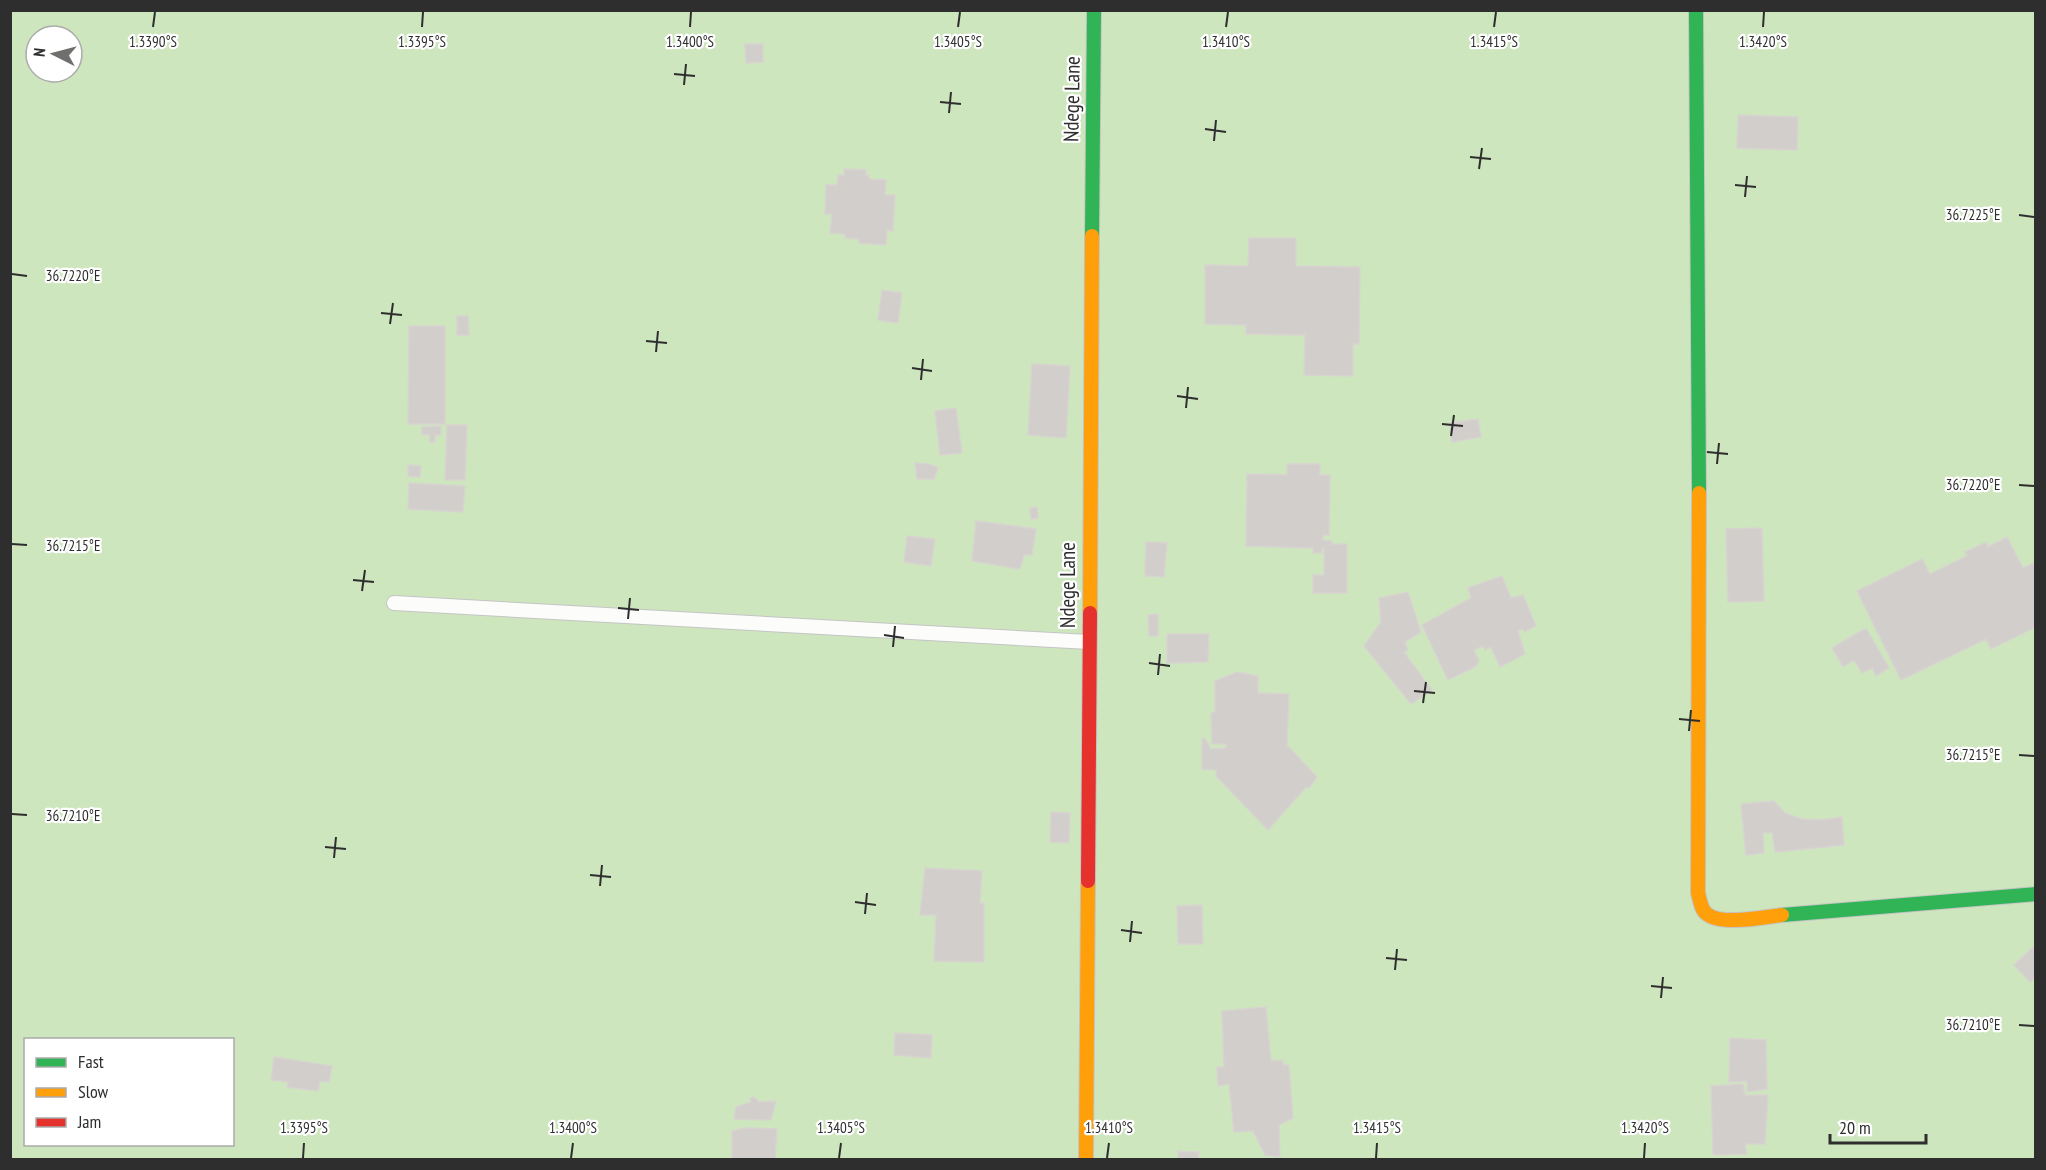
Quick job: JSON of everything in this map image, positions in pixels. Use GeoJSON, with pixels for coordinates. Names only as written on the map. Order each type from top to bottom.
{"type":"FeatureCollection","features":[{"type":"Feature","properties":{"kind":"street","name":"Ndege Lane"},"geometry":{"type":"LineString","coordinates":[[1086,1160],[1094,10]]}},
{"type":"Feature","properties":{"kind":"street"},"geometry":{"type":"LineString","coordinates":[[1696,10],[1699,514],[1698,893],[1701,909],[1712,918],[1728,920],[2036,894]]}},
{"type":"Feature","properties":{"kind":"lane"},"geometry":{"type":"LineString","coordinates":[[394,603],[1089,642]]}},
{"type":"Feature","properties":{"kind":"green space"},"geometry":{"type":"Polygon","coordinates":[[[10,11],[2035,11],[2035,1159],[11,1159],[10,11]]]}},
{"type":"Feature","properties":{"kind":"building"},"geometry":{"type":"Polygon","coordinates":[[[745,44],[763,44],[763,62],[746,63],[745,44]]]}},
{"type":"Feature","properties":{"kind":"building"},"geometry":{"type":"Polygon","coordinates":[[[1738,115],[1798,117],[1797,150],[1737,148],[1738,115]]]}},
{"type":"Feature","properties":{"kind":"building"},"geometry":{"type":"Polygon","coordinates":[[[844,169],[866,170],[869,179],[886,180],[885,195],[895,195],[893,231],[887,230],[886,245],[859,243],[858,239],[845,238],[845,234],[830,233],[832,214],[825,214],[826,185],[837,185],[838,175],[844,175],[844,169]]]}},
{"type":"Feature","properties":{"kind":"building"},"geometry":{"type":"Polygon","coordinates":[[[1249,238],[1296,238],[1296,266],[1360,267],[1359,344],[1353,344],[1353,376],[1304,375],[1305,335],[1246,334],[1246,325],[1205,324],[1205,265],[1248,266],[1249,238]]]}},
{"type":"Feature","properties":{"kind":"building"},"geometry":{"type":"Polygon","coordinates":[[[882,290],[902,293],[898,323],[878,320],[882,290]]]}},
{"type":"Feature","properties":{"kind":"building"},"geometry":{"type":"Polygon","coordinates":[[[457,316],[468,316],[469,335],[457,335],[457,316]]]}},
{"type":"Feature","properties":{"kind":"building"},"geometry":{"type":"Polygon","coordinates":[[[409,326],[445,326],[445,424],[408,424],[409,326]]]}},
{"type":"Feature","properties":{"kind":"building"},"geometry":{"type":"Polygon","coordinates":[[[1032,364],[1070,366],[1066,438],[1028,435],[1032,364]]]}},
{"type":"Feature","properties":{"kind":"building"},"geometry":{"type":"Polygon","coordinates":[[[956,408],[962,453],[940,455],[935,411],[956,408]]]}},
{"type":"Feature","properties":{"kind":"building"},"geometry":{"type":"Polygon","coordinates":[[[1478,419],[1481,437],[1452,442],[1450,423],[1478,419]]]}},
{"type":"Feature","properties":{"kind":"building"},"geometry":{"type":"Polygon","coordinates":[[[447,425],[467,425],[465,480],[445,480],[447,425]]]}},
{"type":"Feature","properties":{"kind":"building"},"geometry":{"type":"Polygon","coordinates":[[[441,426],[441,435],[435,435],[435,442],[430,442],[429,434],[422,435],[422,427],[441,426]]]}},
{"type":"Feature","properties":{"kind":"building"},"geometry":{"type":"Polygon","coordinates":[[[915,463],[929,464],[938,468],[934,479],[917,479],[915,463]]]}},
{"type":"Feature","properties":{"kind":"building"},"geometry":{"type":"Polygon","coordinates":[[[1287,464],[1320,464],[1320,475],[1330,475],[1329,535],[1323,535],[1323,540],[1332,541],[1331,544],[1347,544],[1347,593],[1313,593],[1313,575],[1324,575],[1324,548],[1322,548],[1322,553],[1313,553],[1313,548],[1246,546],[1247,474],[1287,475],[1287,464]]]}},
{"type":"Feature","properties":{"kind":"building"},"geometry":{"type":"Polygon","coordinates":[[[408,465],[421,466],[420,477],[408,476],[408,465]]]}},
{"type":"Feature","properties":{"kind":"building"},"geometry":{"type":"Polygon","coordinates":[[[409,483],[465,486],[463,512],[408,509],[409,483]]]}},
{"type":"Feature","properties":{"kind":"building"},"geometry":{"type":"Polygon","coordinates":[[[1037,507],[1038,518],[1031,519],[1030,508],[1037,507]]]}},
{"type":"Feature","properties":{"kind":"building"},"geometry":{"type":"Polygon","coordinates":[[[976,521],[1036,529],[1032,555],[1024,555],[1020,569],[972,561],[976,521]]]}},
{"type":"Feature","properties":{"kind":"building"},"geometry":{"type":"Polygon","coordinates":[[[1762,528],[1764,601],[1728,602],[1726,529],[1762,528]]]}},
{"type":"Feature","properties":{"kind":"building"},"geometry":{"type":"Polygon","coordinates":[[[907,536],[935,539],[931,566],[904,562],[907,536]]]}},
{"type":"Feature","properties":{"kind":"building"},"geometry":{"type":"Polygon","coordinates":[[[2007,537],[2023,568],[2036,562],[2036,627],[1991,649],[1986,639],[1901,680],[1857,591],[1922,559],[1930,574],[1967,556],[1965,552],[1986,542],[1988,547],[2007,537]]]}},
{"type":"Feature","properties":{"kind":"building"},"geometry":{"type":"Polygon","coordinates":[[[1146,542],[1167,543],[1164,577],[1146,576],[1146,542]]]}},
{"type":"Feature","properties":{"kind":"building"},"geometry":{"type":"Polygon","coordinates":[[[1502,576],[1511,598],[1523,595],[1536,626],[1524,632],[1523,629],[1518,630],[1525,654],[1500,667],[1491,647],[1485,650],[1483,646],[1474,650],[1479,661],[1475,667],[1448,680],[1422,625],[1471,598],[1468,588],[1502,576]]]}},
{"type":"Feature","properties":{"kind":"building"},"geometry":{"type":"Polygon","coordinates":[[[1408,592],[1421,632],[1405,642],[1408,650],[1404,652],[1432,690],[1411,704],[1364,646],[1381,622],[1379,598],[1408,592]]]}},
{"type":"Feature","properties":{"kind":"building"},"geometry":{"type":"Polygon","coordinates":[[[1158,614],[1158,636],[1149,636],[1148,615],[1158,614]]]}},
{"type":"Feature","properties":{"kind":"building"},"geometry":{"type":"Polygon","coordinates":[[[1866,628],[1889,668],[1876,676],[1872,668],[1862,673],[1854,660],[1843,667],[1832,648],[1866,628]]]}},
{"type":"Feature","properties":{"kind":"building"},"geometry":{"type":"Polygon","coordinates":[[[1167,634],[1209,634],[1208,662],[1167,663],[1167,634]]]}},
{"type":"Feature","properties":{"kind":"building"},"geometry":{"type":"Polygon","coordinates":[[[1237,672],[1258,676],[1258,693],[1289,694],[1287,745],[1317,777],[1268,830],[1216,776],[1216,770],[1202,769],[1202,738],[1211,749],[1226,748],[1226,744],[1212,744],[1211,713],[1215,712],[1215,681],[1237,672]]]}},
{"type":"Feature","properties":{"kind":"building"},"geometry":{"type":"Polygon","coordinates":[[[1774,801],[1785,813],[1802,819],[1821,820],[1842,817],[1844,845],[1775,852],[1772,832],[1763,833],[1764,853],[1746,855],[1741,804],[1774,801]]]}},
{"type":"Feature","properties":{"kind":"building"},"geometry":{"type":"Polygon","coordinates":[[[1051,812],[1070,813],[1069,843],[1050,842],[1051,812]]]}},
{"type":"Feature","properties":{"kind":"building"},"geometry":{"type":"Polygon","coordinates":[[[925,868],[982,871],[980,903],[984,903],[984,962],[934,961],[936,915],[920,915],[925,868]]]}},
{"type":"Feature","properties":{"kind":"building"},"geometry":{"type":"Polygon","coordinates":[[[1202,905],[1203,944],[1178,944],[1177,906],[1202,905]]]}},
{"type":"Feature","properties":{"kind":"building"},"geometry":{"type":"Polygon","coordinates":[[[2033,947],[2036,950],[2036,977],[2030,982],[2014,965],[2033,947]]]}},
{"type":"Feature","properties":{"kind":"building"},"geometry":{"type":"Polygon","coordinates":[[[1266,1007],[1271,1061],[1283,1060],[1283,1065],[1289,1065],[1293,1118],[1279,1125],[1280,1157],[1265,1155],[1253,1131],[1234,1132],[1229,1084],[1218,1086],[1217,1067],[1224,1067],[1222,1011],[1266,1007]]]}},
{"type":"Feature","properties":{"kind":"building"},"geometry":{"type":"Polygon","coordinates":[[[895,1033],[932,1035],[931,1058],[894,1055],[895,1033]]]}},
{"type":"Feature","properties":{"kind":"building"},"geometry":{"type":"Polygon","coordinates":[[[1730,1038],[1766,1040],[1767,1089],[1747,1092],[1747,1081],[1729,1082],[1730,1038]]]}},
{"type":"Feature","properties":{"kind":"building"},"geometry":{"type":"Polygon","coordinates":[[[274,1057],[332,1066],[329,1082],[320,1081],[318,1091],[287,1087],[288,1082],[271,1080],[274,1057]]]}},
{"type":"Feature","properties":{"kind":"building"},"geometry":{"type":"Polygon","coordinates":[[[1743,1084],[1745,1095],[1768,1095],[1765,1144],[1745,1144],[1747,1154],[1713,1155],[1711,1086],[1743,1084]]]}},
{"type":"Feature","properties":{"kind":"building"},"geometry":{"type":"Polygon","coordinates":[[[754,1097],[759,1102],[776,1101],[771,1120],[734,1119],[736,1107],[751,1102],[750,1098],[754,1097]]]}},
{"type":"Feature","properties":{"kind":"building"},"geometry":{"type":"Polygon","coordinates":[[[745,1128],[777,1129],[775,1160],[732,1160],[732,1131],[745,1128]]]}},
{"type":"Feature","properties":{"kind":"building"},"geometry":{"type":"Polygon","coordinates":[[[1178,1151],[1199,1152],[1198,1160],[1178,1160],[1178,1151]]]}},
{"type":"Feature","properties":{"kind":"traffic: fast"},"geometry":{"type":"LineString","coordinates":[[1092,236],[1094,10]]}},
{"type":"Feature","properties":{"kind":"traffic: fast"},"geometry":{"type":"LineString","coordinates":[[1696,10],[1699,493]]}},
{"type":"Feature","properties":{"kind":"traffic: fast"},"geometry":{"type":"LineString","coordinates":[[1782,915],[2036,894]]}},
{"type":"Feature","properties":{"kind":"traffic: slow"},"geometry":{"type":"LineString","coordinates":[[1090,613],[1092,236]]}},
{"type":"Feature","properties":{"kind":"traffic: slow"},"geometry":{"type":"LineString","coordinates":[[1699,493],[1698,893],[1703,910],[1714,918],[1743,920],[1782,915]]}},
{"type":"Feature","properties":{"kind":"traffic: slow"},"geometry":{"type":"LineString","coordinates":[[1086,1160],[1088,881]]}},
{"type":"Feature","properties":{"kind":"traffic: jam"},"geometry":{"type":"LineString","coordinates":[[1088,881],[1090,613]]}}]}
